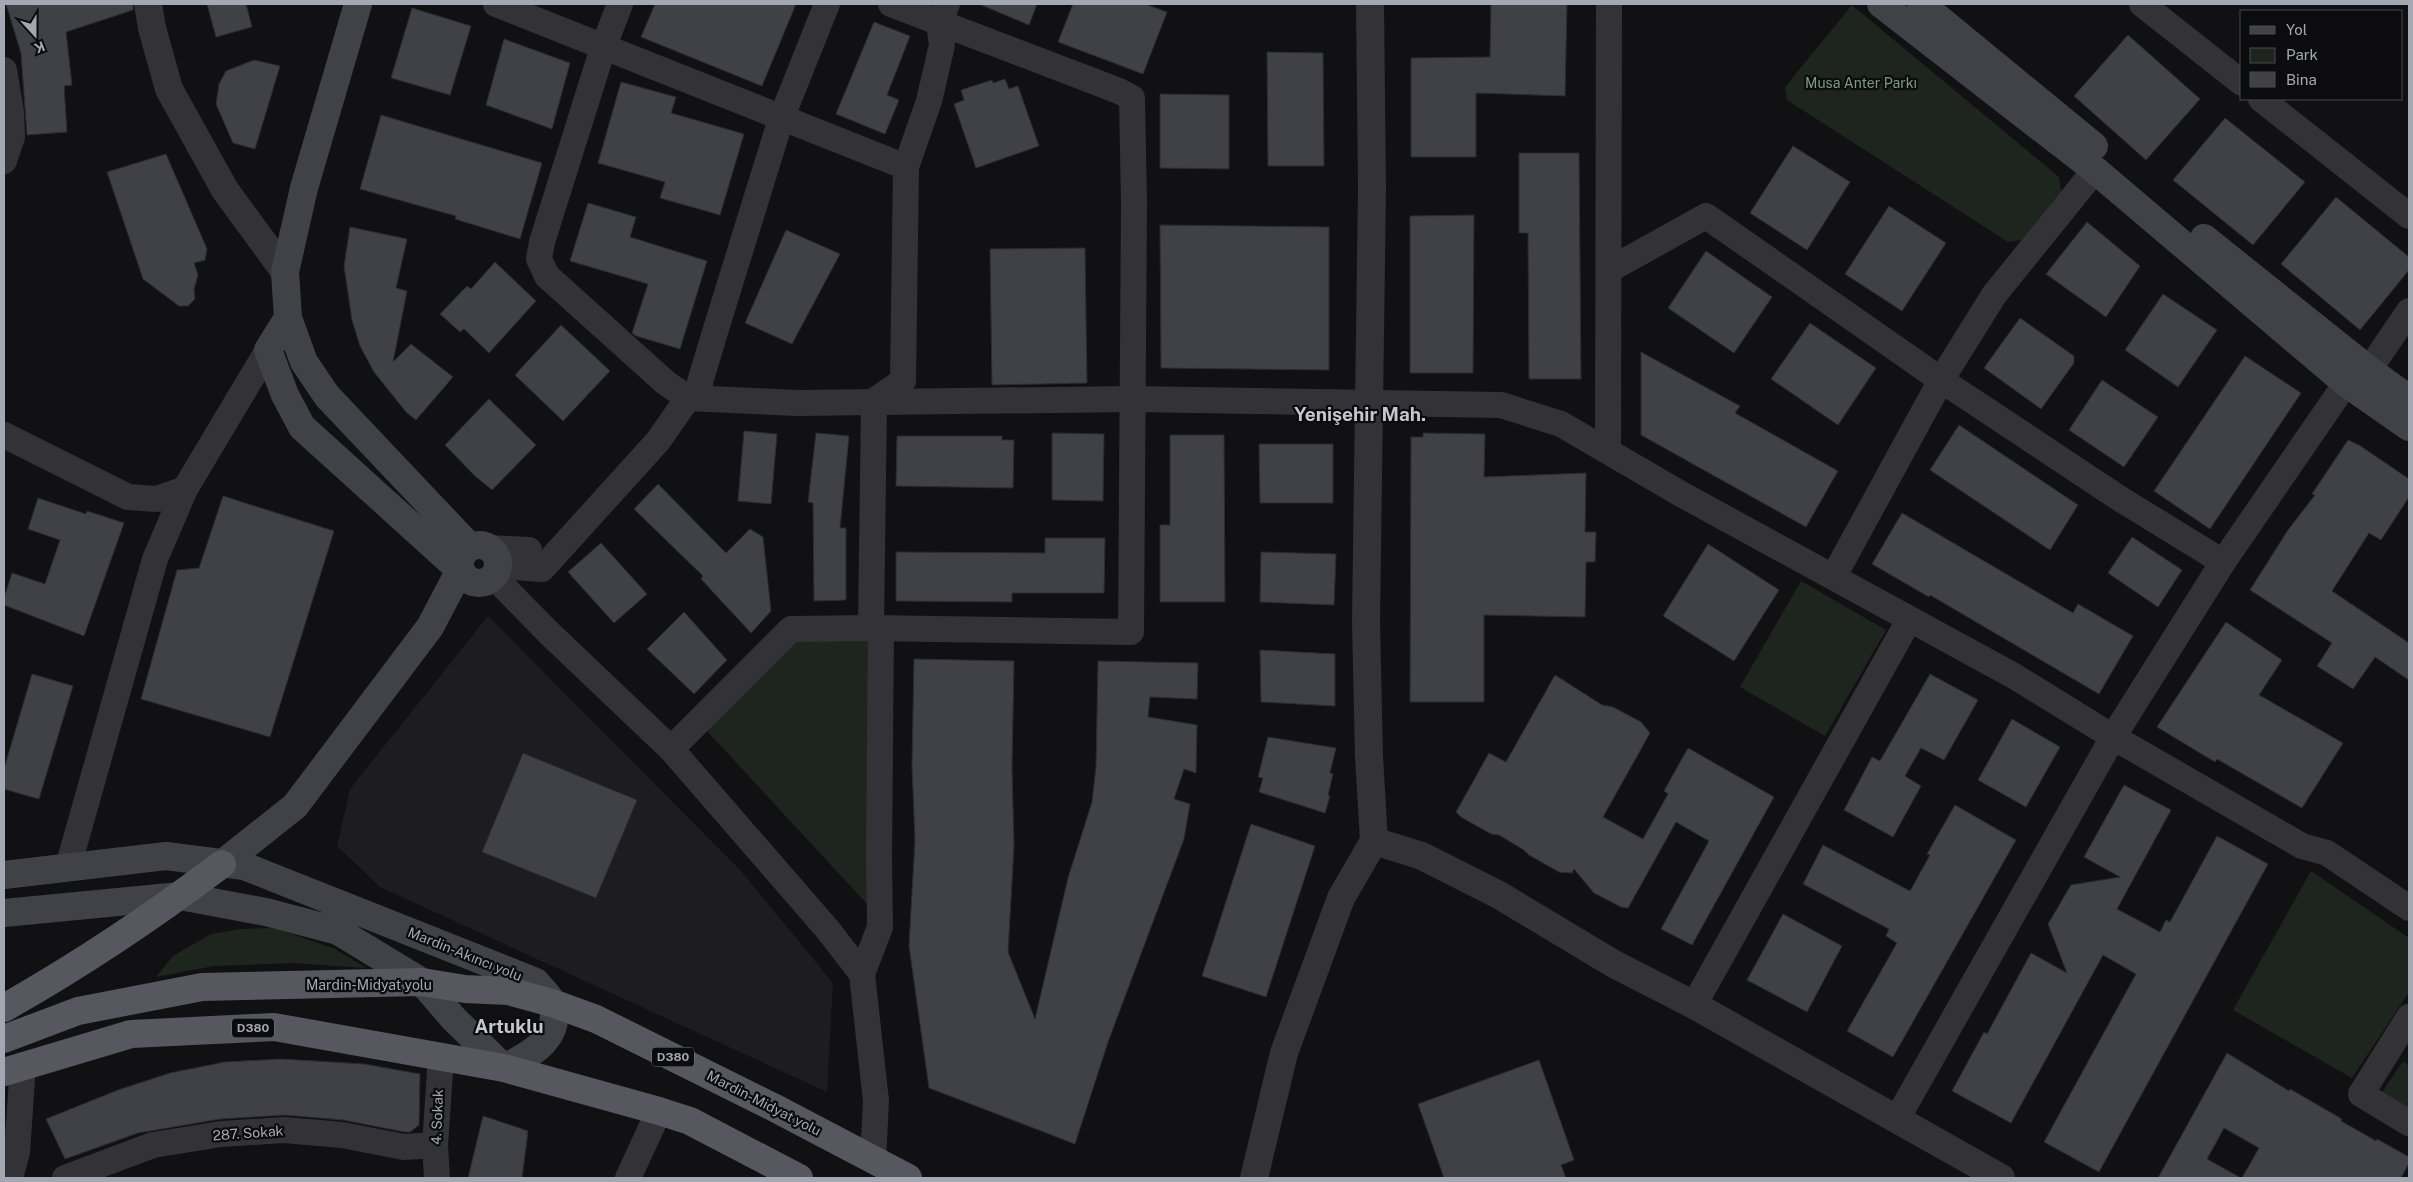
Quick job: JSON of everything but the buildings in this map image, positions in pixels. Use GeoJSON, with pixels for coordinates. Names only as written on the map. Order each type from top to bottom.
{"type":"FeatureCollection","features":[{"type":"Feature","properties":{"kind":"highway"},"geometry":{"type":"LineString","coordinates":[[4,1008],[76,967],[180,896],[222,864]]}},
{"type":"Feature","properties":{"kind":"highway","name":"Mardin-Midyat yolu"},"geometry":{"type":"LineString","coordinates":[[4,1039],[78,1011],[202,987],[422,982],[465,989],[544,992],[773,1107],[908,1178]]}},
{"type":"Feature","properties":{"kind":"highway","name":"D380"},"geometry":{"type":"LineString","coordinates":[[13,1068],[132,1034],[274,1027],[504,1068],[659,1110],[690,1121],[799,1178]]}},
{"type":"Feature","properties":{"kind":"main road"},"geometry":{"type":"LineString","coordinates":[[358,4],[304,188],[285,272],[288,318],[304,362],[327,396],[482,561]]}},
{"type":"Feature","properties":{"kind":"main road"},"geometry":{"type":"LineString","coordinates":[[1881,4],[2358,376],[2409,399]]}},
{"type":"Feature","properties":{"kind":"main road"},"geometry":{"type":"LineString","coordinates":[[1921,4],[2229,259],[2358,376],[2409,427]]}},
{"type":"Feature","properties":{"kind":"main road"},"geometry":{"type":"LineString","coordinates":[[288,318],[268,350],[285,395],[302,427],[482,561]]}},
{"type":"Feature","properties":{"kind":"main road"},"geometry":{"type":"LineString","coordinates":[[222,864],[295,806],[430,626],[482,561]]}},
{"type":"Feature","properties":{"kind":"main road","name":"Mardin-Akıncı yolu"},"geometry":{"type":"LineString","coordinates":[[4,875],[166,856],[244,866],[544,992]]}},
{"type":"Feature","properties":{"kind":"main road"},"geometry":{"type":"LineString","coordinates":[[4,913],[180,896],[266,912],[338,931],[422,982],[454,1019],[504,1068],[531,1054],[544,1042],[553,1026],[544,992]]}},
{"type":"Feature","properties":{"kind":"street"},"geometry":{"type":"LineString","coordinates":[[148,4],[152,28],[170,89],[225,190],[285,272]]}},
{"type":"Feature","properties":{"kind":"street"},"geometry":{"type":"LineString","coordinates":[[496,4],[906,167]]}},
{"type":"Feature","properties":{"kind":"street"},"geometry":{"type":"LineString","coordinates":[[620,4],[603,48],[542,242],[539,259],[547,276],[666,383],[694,398],[798,403],[1133,399],[1501,405],[1561,424],[1608,450],[1681,494],[2014,676],[2113,737],[2302,846],[2327,853],[2409,908]]}},
{"type":"Feature","properties":{"kind":"street"},"geometry":{"type":"LineString","coordinates":[[482,561],[542,568],[658,441],[694,398],[782,119],[828,4]]}},
{"type":"Feature","properties":{"kind":"street"},"geometry":{"type":"LineString","coordinates":[[671,749],[791,629],[876,628],[1131,632],[1134,203],[1132,98],[943,13],[891,4]]}},
{"type":"Feature","properties":{"kind":"street"},"geometry":{"type":"LineString","coordinates":[[1254,1178],[1284,1053],[1341,898],[1374,841],[1369,757],[1366,622],[1372,189],[1370,4]]}},
{"type":"Feature","properties":{"kind":"street"},"geometry":{"type":"LineString","coordinates":[[1608,450],[1610,270],[1609,4]]}},
{"type":"Feature","properties":{"kind":"street"},"geometry":{"type":"LineString","coordinates":[[2142,4],[2240,81]]}},
{"type":"Feature","properties":{"kind":"street"},"geometry":{"type":"LineString","coordinates":[[874,401],[903,381],[906,167],[929,101],[942,45],[943,13]]}},
{"type":"Feature","properties":{"kind":"street"},"geometry":{"type":"LineString","coordinates":[[4,70],[11,112],[12,138],[4,161]]}},
{"type":"Feature","properties":{"kind":"street"},"geometry":{"type":"LineString","coordinates":[[2262,100],[2409,216]]}},
{"type":"Feature","properties":{"kind":"street"},"geometry":{"type":"LineString","coordinates":[[1834,576],[1942,380],[1994,295],[2095,170]]}},
{"type":"Feature","properties":{"kind":"street"},"geometry":{"type":"LineString","coordinates":[[1610,270],[1706,216],[1942,380],[2122,500],[2223,562]]}},
{"type":"Feature","properties":{"kind":"street"},"geometry":{"type":"LineString","coordinates":[[1897,1119],[2113,737],[2223,562],[2358,376],[2409,311]]}},
{"type":"Feature","properties":{"kind":"street"},"geometry":{"type":"LineString","coordinates":[[68,867],[155,559],[185,489],[268,350]]}},
{"type":"Feature","properties":{"kind":"street"},"geometry":{"type":"LineString","coordinates":[[873,1160],[876,1100],[862,974],[880,927],[874,401]]}},
{"type":"Feature","properties":{"kind":"street"},"geometry":{"type":"LineString","coordinates":[[4,434],[128,497],[157,499],[185,489]]}},
{"type":"Feature","properties":{"kind":"street"},"geometry":{"type":"LineString","coordinates":[[482,561],[549,633],[671,749],[828,930],[862,974]]}},
{"type":"Feature","properties":{"kind":"street"},"geometry":{"type":"LineString","coordinates":[[1694,1004],[1909,620]]}},
{"type":"Feature","properties":{"kind":"street"},"geometry":{"type":"LineString","coordinates":[[1374,841],[1431,860],[1499,895],[1614,964],[1694,1004],[2002,1178]]}},
{"type":"Feature","properties":{"kind":"street"},"geometry":{"type":"LineString","coordinates":[[2405,1034],[2362,1094],[2409,1123]]}},
{"type":"Feature","properties":{"kind":"street","name":"4. Sokak"},"geometry":{"type":"LineString","coordinates":[[437,1178],[435,1145],[442,1057]]}},
{"type":"Feature","properties":{"kind":"street"},"geometry":{"type":"LineString","coordinates":[[10,1178],[16,1152],[13,1068]]}},
{"type":"Feature","properties":{"kind":"street"},"geometry":{"type":"LineString","coordinates":[[628,1178],[659,1110]]}},
{"type":"Feature","properties":{"kind":"street","name":"287. Sokak"},"geometry":{"type":"LineString","coordinates":[[76,1176],[153,1144],[221,1134],[284,1130],[342,1135],[404,1147],[435,1145]]}},
{"type":"Feature","properties":{"kind":"shaded area"},"geometry":{"type":"Polygon","coordinates":[[[488,616],[741,871],[833,983],[827,1092],[380,887],[337,846],[350,789],[488,616]]]}},
{"type":"Feature","properties":{"kind":"green space","name":"Musa Anter Parkı"},"geometry":{"type":"Polygon","coordinates":[[[1852,5],[2059,177],[2061,191],[2022,240],[2008,242],[1787,100],[1785,87],[1852,5]]]}},
{"type":"Feature","properties":{"kind":"green space"},"geometry":{"type":"Polygon","coordinates":[[[1801,581],[1886,630],[1825,736],[1740,687],[1801,581]]]}},
{"type":"Feature","properties":{"kind":"green space"},"geometry":{"type":"Polygon","coordinates":[[[798,640],[870,640],[868,905],[707,731],[798,640]]]}},
{"type":"Feature","properties":{"kind":"green space"},"geometry":{"type":"Polygon","coordinates":[[[2311,871],[2409,938],[2409,992],[2352,1078],[2233,1010],[2311,871]]]}},
{"type":"Feature","properties":{"kind":"green space"},"geometry":{"type":"Polygon","coordinates":[[[275,928],[335,949],[366,968],[294,963],[214,966],[156,977],[173,956],[211,934],[241,929],[275,928]]]}},
{"type":"Feature","properties":{"kind":"green space"},"geometry":{"type":"Polygon","coordinates":[[[2403,1061],[2409,1066],[2409,1110],[2381,1094],[2403,1061]]]}},
{"type":"Feature","properties":{"kind":"district","name":"Yenişehir Mah."},"geometry":{"type":"Point","coordinates":[1360,414]}},
{"type":"Feature","properties":{"kind":"district","name":"Artuklu"},"geometry":{"type":"Point","coordinates":[509,1026]}}]}
